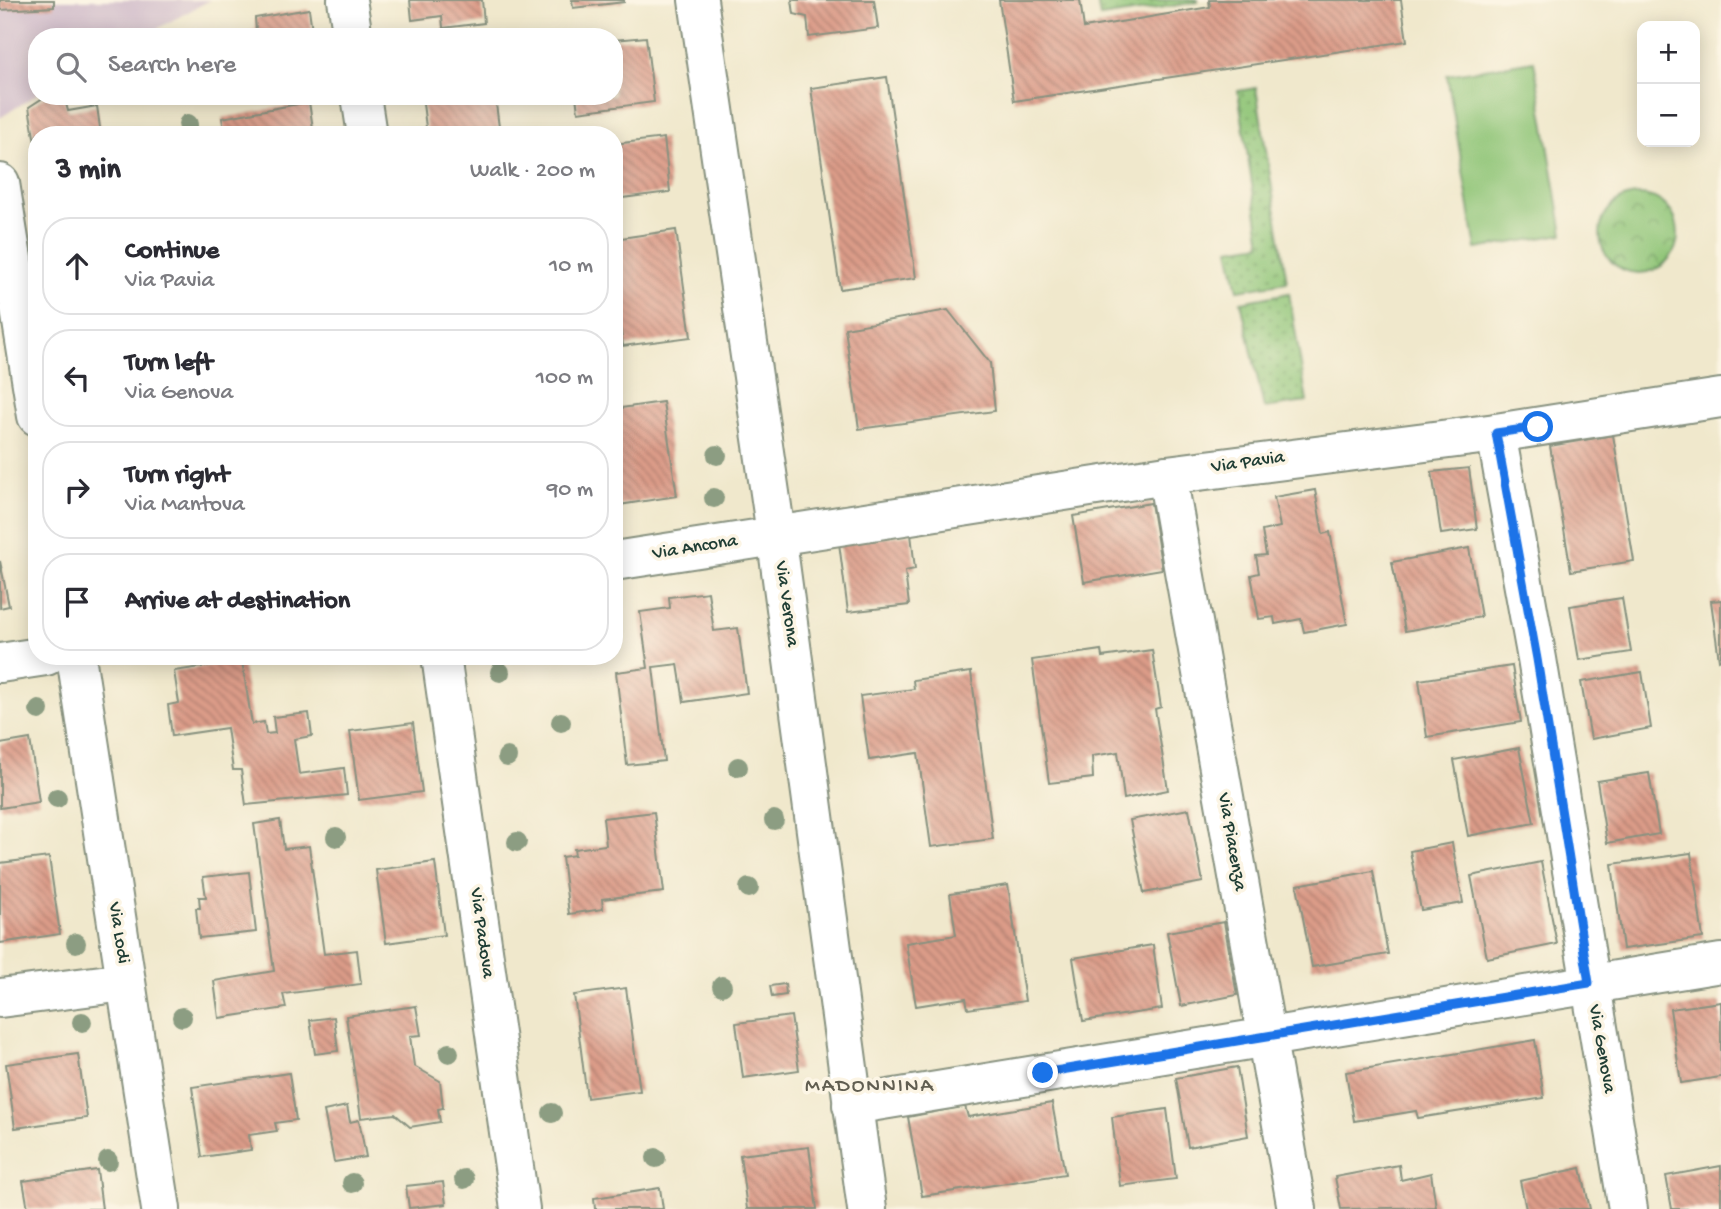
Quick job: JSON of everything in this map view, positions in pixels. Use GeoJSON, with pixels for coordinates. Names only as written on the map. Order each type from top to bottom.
{"type":"FeatureCollection","features":[{"type":"Feature","properties":{"kind":"street"},"geometry":{"type":"LineString","coordinates":[[348,0],[352,28]]}},
{"type":"Feature","properties":{"kind":"street","name":"Via Verona"},"geometry":{"type":"LineString","coordinates":[[698,0],[776,534],[867,1209]]}},
{"type":"Feature","properties":{"kind":"street"},"geometry":{"type":"LineString","coordinates":[[362,105],[366,126]]}},
{"type":"Feature","properties":{"kind":"street"},"geometry":{"type":"LineString","coordinates":[[0,183],[15,379],[28,401]]}},
{"type":"Feature","properties":{"kind":"street","name":"Via Pavia"},"geometry":{"type":"LineString","coordinates":[[776,534],[1167,475],[1496,433],[1721,398]]}},
{"type":"Feature","properties":{"kind":"street","name":"Via Genova"},"geometry":{"type":"LineString","coordinates":[[1496,433],[1537,659],[1628,1209]]}},
{"type":"Feature","properties":{"kind":"street","name":"Via Piacenza"},"geometry":{"type":"LineString","coordinates":[[1167,475],[1297,1209]]}},
{"type":"Feature","properties":{"kind":"street","name":"Via Ancona"},"geometry":{"type":"LineString","coordinates":[[623,560],[776,534]]}},
{"type":"Feature","properties":{"kind":"street"},"geometry":{"type":"LineString","coordinates":[[0,663],[28,659]]}},
{"type":"Feature","properties":{"kind":"street","name":"Via Lodi"},"geometry":{"type":"LineString","coordinates":[[77,665],[161,1209]]}},
{"type":"Feature","properties":{"kind":"street","name":"Via Padova"},"geometry":{"type":"LineString","coordinates":[[442,665],[520,1209]]}},
{"type":"Feature","properties":{"kind":"street"},"geometry":{"type":"LineString","coordinates":[[852,1105],[1721,963]]}},
{"type":"Feature","properties":{"kind":"street"},"geometry":{"type":"LineString","coordinates":[[0,998],[125,982]]}},
{"type":"Feature","properties":{"kind":"shaded area"},"geometry":{"type":"Polygon","coordinates":[[[0,0],[210,0],[159,28],[28,28],[28,100],[0,118],[0,0]]]}},
{"type":"Feature","properties":{"kind":"green space"},"geometry":{"type":"Polygon","coordinates":[[[1097,0],[1198,0],[1198,2],[1100,17],[1097,0]]]}},
{"type":"Feature","properties":{"kind":"green space"},"geometry":{"type":"Polygon","coordinates":[[[1534,61],[1563,234],[1476,249],[1447,75],[1534,61]]]}},
{"type":"Feature","properties":{"kind":"green space"},"geometry":{"type":"Polygon","coordinates":[[[1256,88],[1287,282],[1238,290],[1229,249],[1261,244],[1238,91],[1256,88]]]}},
{"type":"Feature","properties":{"kind":"green space"},"geometry":{"type":"Polygon","coordinates":[[[1631,195],[1647,195],[1661,201],[1672,212],[1678,226],[1678,242],[1672,256],[1661,267],[1647,273],[1631,273],[1617,267],[1606,256],[1600,242],[1600,226],[1606,212],[1617,201],[1631,195]]]}},
{"type":"Feature","properties":{"kind":"green space"},"geometry":{"type":"Polygon","coordinates":[[[1289,293],[1307,402],[1264,408],[1241,302],[1289,293]]]}},
{"type":"Feature","properties":{"kind":"building"},"geometry":{"type":"Polygon","coordinates":[[[0,0],[54,0],[54,7],[0,10],[0,0]]]}},
{"type":"Feature","properties":{"kind":"building"},"geometry":{"type":"Polygon","coordinates":[[[410,0],[482,0],[484,23],[443,28],[442,16],[412,20],[410,0]]]}},
{"type":"Feature","properties":{"kind":"building"},"geometry":{"type":"Polygon","coordinates":[[[572,0],[624,0],[624,2],[573,8],[572,0]]]}},
{"type":"Feature","properties":{"kind":"building"},"geometry":{"type":"Polygon","coordinates":[[[792,0],[874,0],[878,28],[809,37],[807,17],[794,14],[792,0]]]}},
{"type":"Feature","properties":{"kind":"building"},"geometry":{"type":"Polygon","coordinates":[[[999,0],[1080,0],[1084,28],[1210,7],[1209,0],[1401,0],[1407,41],[1014,101],[999,0]]]}},
{"type":"Feature","properties":{"kind":"building"},"geometry":{"type":"Polygon","coordinates":[[[309,9],[312,28],[256,28],[255,18],[309,9]]]}},
{"type":"Feature","properties":{"kind":"building"},"geometry":{"type":"Polygon","coordinates":[[[646,37],[654,102],[578,112],[577,105],[623,105],[623,39],[646,37]]]}},
{"type":"Feature","properties":{"kind":"building"},"geometry":{"type":"Polygon","coordinates":[[[887,77],[916,278],[840,289],[811,88],[887,77]]]}},
{"type":"Feature","properties":{"kind":"building"},"geometry":{"type":"Polygon","coordinates":[[[66,105],[68,111],[97,106],[100,126],[32,126],[29,107],[66,105]]]}},
{"type":"Feature","properties":{"kind":"building"},"geometry":{"type":"Polygon","coordinates":[[[293,105],[309,105],[313,126],[223,126],[222,118],[293,105]]]}},
{"type":"Feature","properties":{"kind":"building"},"geometry":{"type":"Polygon","coordinates":[[[423,105],[496,105],[499,126],[426,126],[423,105]]]}},
{"type":"Feature","properties":{"kind":"building"},"geometry":{"type":"Polygon","coordinates":[[[664,138],[670,192],[623,198],[623,143],[664,138]]]}},
{"type":"Feature","properties":{"kind":"building"},"geometry":{"type":"Polygon","coordinates":[[[676,230],[691,337],[623,346],[623,238],[676,230]]]}},
{"type":"Feature","properties":{"kind":"building"},"geometry":{"type":"Polygon","coordinates":[[[948,310],[990,363],[995,411],[859,429],[845,328],[948,310]]]}},
{"type":"Feature","properties":{"kind":"building"},"geometry":{"type":"Polygon","coordinates":[[[663,402],[677,496],[623,504],[623,408],[663,402]]]}},
{"type":"Feature","properties":{"kind":"building"},"geometry":{"type":"Polygon","coordinates":[[[1613,435],[1634,561],[1571,571],[1550,446],[1613,435]]]}},
{"type":"Feature","properties":{"kind":"building"},"geometry":{"type":"Polygon","coordinates":[[[1469,468],[1477,529],[1441,534],[1432,472],[1469,468]]]}},
{"type":"Feature","properties":{"kind":"building"},"geometry":{"type":"Polygon","coordinates":[[[1315,490],[1323,534],[1330,532],[1347,624],[1304,632],[1301,619],[1275,624],[1274,617],[1259,619],[1251,575],[1259,573],[1256,556],[1266,555],[1262,531],[1280,527],[1274,497],[1315,490]]]}},
{"type":"Feature","properties":{"kind":"building"},"geometry":{"type":"Polygon","coordinates":[[[1151,503],[1162,569],[1084,582],[1073,516],[1151,503]]]}},
{"type":"Feature","properties":{"kind":"building"},"geometry":{"type":"Polygon","coordinates":[[[911,534],[915,569],[905,571],[909,605],[848,612],[839,543],[911,534]]]}},
{"type":"Feature","properties":{"kind":"building"},"geometry":{"type":"Polygon","coordinates":[[[1469,548],[1481,617],[1405,631],[1392,562],[1469,548]]]}},
{"type":"Feature","properties":{"kind":"building"},"geometry":{"type":"Polygon","coordinates":[[[0,561],[9,606],[0,608],[0,561]]]}},
{"type":"Feature","properties":{"kind":"building"},"geometry":{"type":"Polygon","coordinates":[[[708,592],[714,631],[738,628],[747,693],[684,702],[678,664],[653,667],[664,761],[627,765],[616,672],[648,668],[640,612],[670,608],[669,597],[708,592]]]}},
{"type":"Feature","properties":{"kind":"building"},"geometry":{"type":"Polygon","coordinates":[[[1622,598],[1631,652],[1579,660],[1570,606],[1622,598]]]}},
{"type":"Feature","properties":{"kind":"building"},"geometry":{"type":"Polygon","coordinates":[[[1721,600],[1721,659],[1719,660],[1711,601],[1721,600]]]}},
{"type":"Feature","properties":{"kind":"building"},"geometry":{"type":"Polygon","coordinates":[[[1101,650],[1102,657],[1152,650],[1161,707],[1155,709],[1168,790],[1124,799],[1118,752],[1092,756],[1093,778],[1049,783],[1032,660],[1101,650]]]}},
{"type":"Feature","properties":{"kind":"building"},"geometry":{"type":"Polygon","coordinates":[[[215,665],[243,665],[252,724],[264,722],[266,734],[275,733],[273,717],[309,713],[312,736],[294,739],[299,774],[344,768],[347,795],[246,805],[241,770],[233,770],[227,728],[172,736],[168,705],[179,703],[174,671],[215,665]]]}},
{"type":"Feature","properties":{"kind":"building"},"geometry":{"type":"Polygon","coordinates":[[[1512,666],[1521,722],[1427,737],[1419,680],[1512,666]]]}},
{"type":"Feature","properties":{"kind":"building"},"geometry":{"type":"Polygon","coordinates":[[[971,672],[993,839],[931,847],[918,753],[869,760],[860,696],[914,689],[913,680],[971,672]]]}},
{"type":"Feature","properties":{"kind":"building"},"geometry":{"type":"Polygon","coordinates":[[[1642,672],[1651,728],[1591,739],[1581,682],[1642,672]]]}},
{"type":"Feature","properties":{"kind":"building"},"geometry":{"type":"Polygon","coordinates":[[[413,723],[422,792],[359,800],[350,731],[413,723]]]}},
{"type":"Feature","properties":{"kind":"building"},"geometry":{"type":"Polygon","coordinates":[[[30,739],[39,802],[0,808],[0,744],[30,739]]]}},
{"type":"Feature","properties":{"kind":"building"},"geometry":{"type":"Polygon","coordinates":[[[1519,748],[1534,823],[1468,836],[1454,760],[1519,748]]]}},
{"type":"Feature","properties":{"kind":"building"},"geometry":{"type":"Polygon","coordinates":[[[1649,773],[1659,834],[1607,843],[1597,781],[1649,773]]]}},
{"type":"Feature","properties":{"kind":"building"},"geometry":{"type":"Polygon","coordinates":[[[1189,809],[1203,882],[1144,893],[1130,820],[1189,809]]]}},
{"type":"Feature","properties":{"kind":"building"},"geometry":{"type":"Polygon","coordinates":[[[654,812],[664,892],[602,899],[603,909],[569,914],[562,857],[575,855],[574,849],[606,845],[603,818],[654,812]]]}},
{"type":"Feature","properties":{"kind":"building"},"geometry":{"type":"Polygon","coordinates":[[[280,820],[284,849],[309,846],[324,954],[357,950],[361,984],[283,994],[286,1008],[219,1018],[214,981],[274,971],[254,824],[280,820]]]}},
{"type":"Feature","properties":{"kind":"building"},"geometry":{"type":"Polygon","coordinates":[[[1452,843],[1463,903],[1421,910],[1410,851],[1452,843]]]}},
{"type":"Feature","properties":{"kind":"building"},"geometry":{"type":"Polygon","coordinates":[[[1691,853],[1703,938],[1623,949],[1612,864],[1691,853]]]}},
{"type":"Feature","properties":{"kind":"building"},"geometry":{"type":"Polygon","coordinates":[[[49,857],[60,934],[0,943],[0,863],[49,857]]]}},
{"type":"Feature","properties":{"kind":"building"},"geometry":{"type":"Polygon","coordinates":[[[435,862],[444,935],[386,943],[376,870],[435,862]]]}},
{"type":"Feature","properties":{"kind":"building"},"geometry":{"type":"Polygon","coordinates":[[[1541,862],[1557,944],[1487,958],[1471,876],[1541,862]]]}},
{"type":"Feature","properties":{"kind":"building"},"geometry":{"type":"Polygon","coordinates":[[[1373,871],[1388,954],[1312,967],[1297,885],[1373,871]]]}},
{"type":"Feature","properties":{"kind":"building"},"geometry":{"type":"Polygon","coordinates":[[[249,872],[256,932],[199,938],[196,908],[200,908],[199,897],[206,897],[203,877],[249,872]]]}},
{"type":"Feature","properties":{"kind":"building"},"geometry":{"type":"Polygon","coordinates":[[[1008,885],[1025,1001],[968,1009],[966,998],[916,1006],[906,943],[956,935],[950,894],[1008,885]]]}},
{"type":"Feature","properties":{"kind":"building"},"geometry":{"type":"Polygon","coordinates":[[[1224,922],[1237,995],[1181,1006],[1167,932],[1224,922]]]}},
{"type":"Feature","properties":{"kind":"building"},"geometry":{"type":"Polygon","coordinates":[[[1153,945],[1162,1009],[1083,1021],[1073,958],[1153,945]]]}},
{"type":"Feature","properties":{"kind":"building"},"geometry":{"type":"Polygon","coordinates":[[[785,984],[786,995],[772,997],[770,986],[785,984]]]}},
{"type":"Feature","properties":{"kind":"building"},"geometry":{"type":"Polygon","coordinates":[[[626,988],[640,1091],[587,1098],[574,995],[626,988]]]}},
{"type":"Feature","properties":{"kind":"building"},"geometry":{"type":"Polygon","coordinates":[[[1721,1002],[1721,1077],[1681,1083],[1670,1009],[1721,1002]]]}},
{"type":"Feature","properties":{"kind":"building"},"geometry":{"type":"Polygon","coordinates":[[[416,1006],[421,1035],[410,1036],[414,1066],[440,1081],[443,1108],[438,1109],[440,1122],[410,1127],[395,1114],[361,1118],[346,1016],[416,1006]]]}},
{"type":"Feature","properties":{"kind":"building"},"geometry":{"type":"Polygon","coordinates":[[[791,1016],[799,1070],[743,1078],[736,1023],[791,1016]]]}},
{"type":"Feature","properties":{"kind":"building"},"geometry":{"type":"Polygon","coordinates":[[[334,1017],[338,1051],[315,1054],[310,1020],[334,1017]]]}},
{"type":"Feature","properties":{"kind":"building"},"geometry":{"type":"Polygon","coordinates":[[[1535,1040],[1544,1098],[1418,1118],[1416,1111],[1354,1121],[1346,1072],[1535,1040]]]}},
{"type":"Feature","properties":{"kind":"building"},"geometry":{"type":"Polygon","coordinates":[[[78,1054],[87,1118],[15,1128],[6,1064],[78,1054]]]}},
{"type":"Feature","properties":{"kind":"building"},"geometry":{"type":"Polygon","coordinates":[[[1237,1067],[1248,1136],[1188,1147],[1176,1078],[1237,1067]]]}},
{"type":"Feature","properties":{"kind":"building"},"geometry":{"type":"Polygon","coordinates":[[[289,1073],[296,1120],[275,1123],[277,1131],[249,1135],[251,1150],[202,1157],[192,1087],[289,1073]]]}},
{"type":"Feature","properties":{"kind":"building"},"geometry":{"type":"Polygon","coordinates":[[[1052,1103],[1065,1174],[922,1196],[908,1117],[965,1106],[968,1117],[1052,1103]]]}},
{"type":"Feature","properties":{"kind":"building"},"geometry":{"type":"Polygon","coordinates":[[[347,1106],[350,1122],[359,1120],[366,1157],[334,1162],[324,1111],[347,1106]]]}},
{"type":"Feature","properties":{"kind":"building"},"geometry":{"type":"Polygon","coordinates":[[[1167,1109],[1176,1179],[1120,1186],[1112,1117],[1167,1109]]]}},
{"type":"Feature","properties":{"kind":"building"},"geometry":{"type":"Polygon","coordinates":[[[809,1147],[817,1209],[747,1209],[740,1155],[809,1147]]]}},
{"type":"Feature","properties":{"kind":"building"},"geometry":{"type":"Polygon","coordinates":[[[1399,1165],[1401,1180],[1431,1173],[1436,1207],[1341,1209],[1335,1177],[1399,1165]]]}},
{"type":"Feature","properties":{"kind":"building"},"geometry":{"type":"Polygon","coordinates":[[[1721,1166],[1721,1209],[1672,1209],[1666,1176],[1721,1166]]]}},
{"type":"Feature","properties":{"kind":"building"},"geometry":{"type":"Polygon","coordinates":[[[1581,1168],[1590,1209],[1526,1209],[1520,1181],[1581,1168]]]}},
{"type":"Feature","properties":{"kind":"building"},"geometry":{"type":"Polygon","coordinates":[[[97,1170],[102,1209],[28,1209],[23,1181],[97,1170]]]}},
{"type":"Feature","properties":{"kind":"building"},"geometry":{"type":"Polygon","coordinates":[[[443,1182],[446,1204],[409,1208],[406,1186],[443,1182]]]}},
{"type":"Feature","properties":{"kind":"building"},"geometry":{"type":"Polygon","coordinates":[[[660,1188],[663,1209],[595,1209],[594,1198],[660,1188]]]}},
{"type":"Feature","properties":{"kind":"district","name":"MADONNINA"},"geometry":{"type":"Point","coordinates":[870,1087]}},
{"type":"Feature","properties":{"kind":"route"},"geometry":{"type":"LineString","coordinates":[[1043,1073],[1589,983],[1537,659],[1496,433],[1538,427]]}}]}
